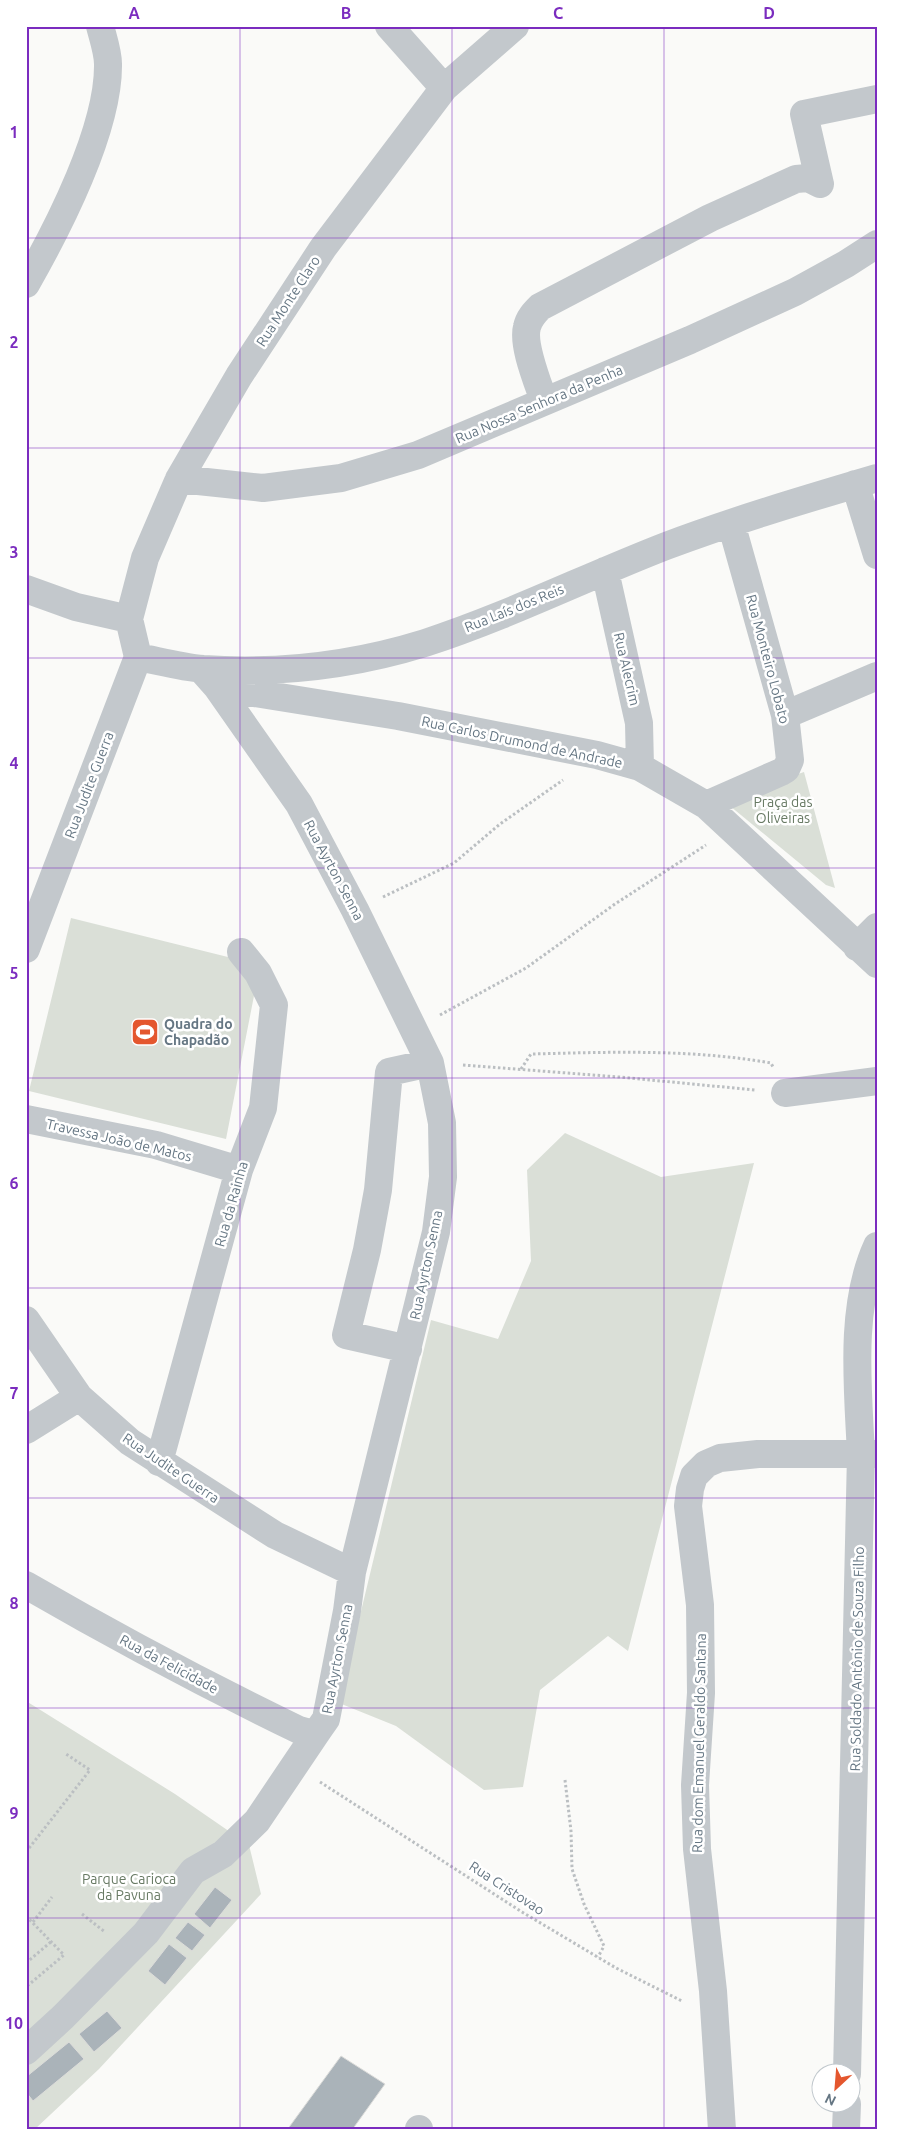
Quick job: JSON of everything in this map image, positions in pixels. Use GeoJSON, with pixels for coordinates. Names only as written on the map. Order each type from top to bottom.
{"type":"FeatureCollection","features":[{"type":"Feature","properties":{"kind":"street"},"geometry":{"type":"LineString","coordinates":[[26,284],[53,236],[84,164],[102,110],[108,63],[100,26]]}},
{"type":"Feature","properties":{"kind":"street"},"geometry":{"type":"LineString","coordinates":[[389,26],[444,88]]}},
{"type":"Feature","properties":{"kind":"street","name":"Rua Monte Claro"},"geometry":{"type":"LineString","coordinates":[[129,619],[145,558],[179,479],[239,376],[323,248],[444,88],[514,26]]}},
{"type":"Feature","properties":{"kind":"street"},"geometry":{"type":"LineString","coordinates":[[544,401],[528,346],[526,329],[531,317],[540,307],[710,218],[796,179],[808,178],[820,184],[804,114],[877,99]]}},
{"type":"Feature","properties":{"kind":"street","name":"Rua Nossa Senhora da Penha"},"geometry":{"type":"LineString","coordinates":[[179,479],[263,488],[341,478],[418,455],[690,340],[794,292],[846,264],[877,244]]}},
{"type":"Feature","properties":{"kind":"street"},"geometry":{"type":"LineString","coordinates":[[866,481],[877,555]]}},
{"type":"Feature","properties":{"kind":"street","name":"Rua Laís dos Reis"},"geometry":{"type":"LineString","coordinates":[[138,657],[209,678],[350,661],[424,643],[505,613],[605,571],[731,523],[866,481]]}},
{"type":"Feature","properties":{"kind":"street","name":"Rua Monteiro Lobato"},"geometry":{"type":"LineString","coordinates":[[706,805],[786,769],[790,760],[785,715],[731,523]]}},
{"type":"Feature","properties":{"kind":"street","name":"Rua Alecrim"},"geometry":{"type":"LineString","coordinates":[[605,571],[639,723],[640,767]]}},
{"type":"Feature","properties":{"kind":"street"},"geometry":{"type":"LineString","coordinates":[[26,590],[76,607],[129,619],[138,657]]}},
{"type":"Feature","properties":{"kind":"street","name":"Rua Judite Guerra"},"geometry":{"type":"LineString","coordinates":[[26,949],[138,657]]}},
{"type":"Feature","properties":{"kind":"street"},"geometry":{"type":"LineString","coordinates":[[785,715],[877,676]]}},
{"type":"Feature","properties":{"kind":"street","name":"Rua Carlos Drumond de Andrade"},"geometry":{"type":"LineString","coordinates":[[209,678],[597,755],[640,767],[706,805],[867,955]]}},
{"type":"Feature","properties":{"kind":"street","name":"Rua Ayrton Senna"},"geometry":{"type":"LineString","coordinates":[[26,2051],[63,2018],[146,1934],[194,1871],[223,1854],[258,1821],[326,1719],[352,1572],[436,1232],[443,1177],[442,1123],[430,1063],[355,910],[299,804],[209,678]]}},
{"type":"Feature","properties":{"kind":"street"},"geometry":{"type":"LineString","coordinates":[[867,955],[877,928]]}},
{"type":"Feature","properties":{"kind":"street","name":"Rua da Rainha"},"geometry":{"type":"LineString","coordinates":[[159,1462],[240,1170],[263,1108],[274,1005],[258,973],[241,952]]}},
{"type":"Feature","properties":{"kind":"street"},"geometry":{"type":"LineString","coordinates":[[408,1349],[346,1335],[367,1250],[378,1190],[389,1072],[430,1063]]}},
{"type":"Feature","properties":{"kind":"street"},"geometry":{"type":"LineString","coordinates":[[785,1093],[877,1081]]}},
{"type":"Feature","properties":{"kind":"street","name":"Travessa João de Matos"},"geometry":{"type":"LineString","coordinates":[[26,1119],[156,1145],[240,1170]]}},
{"type":"Feature","properties":{"kind":"street","name":"Rua Soldado Antônio de Souza Filho"},"geometry":{"type":"LineString","coordinates":[[847,2064],[869,1454],[858,1389],[860,1319],[865,1280],[875,1253]]}},
{"type":"Feature","properties":{"kind":"street","name":"Rua Judite Guerra"},"geometry":{"type":"LineString","coordinates":[[26,1320],[79,1397],[124,1437],[159,1462],[275,1535],[352,1572]]}},
{"type":"Feature","properties":{"kind":"street"},"geometry":{"type":"LineString","coordinates":[[26,1430],[79,1397]]}},
{"type":"Feature","properties":{"kind":"street","name":"Rua dom Emanuel Geraldo Santana"},"geometry":{"type":"LineString","coordinates":[[722,2130],[715,2018],[697,1849],[695,1785],[701,1693],[700,1605],[688,1506],[694,1476],[706,1464],[720,1458],[758,1454],[869,1454]]}},
{"type":"Feature","properties":{"kind":"street","name":"Rua da Felicidade"},"geometry":{"type":"LineString","coordinates":[[26,1585],[160,1661],[233,1698],[299,1730],[310,1733],[317,1732]]}},
{"type":"Feature","properties":{"kind":"street"},"geometry":{"type":"LineString","coordinates":[[846,2114],[846,2130]]}},
{"type":"Feature","properties":{"kind":"path"},"geometry":{"type":"LineString","coordinates":[[355,910],[454,863],[500,824],[597,755]]}},
{"type":"Feature","properties":{"kind":"path"},"geometry":{"type":"LineString","coordinates":[[414,1029],[526,968],[615,904],[732,828]]}},
{"type":"Feature","properties":{"kind":"path"},"geometry":{"type":"LineString","coordinates":[[430,1063],[785,1093],[771,1063],[727,1055],[643,1051],[531,1054],[520,1070]]}},
{"type":"Feature","properties":{"kind":"path"},"geometry":{"type":"LineString","coordinates":[[26,1852],[90,1770],[66,1754]]}},
{"type":"Feature","properties":{"kind":"path","name":"Rua Cristovao"},"geometry":{"type":"LineString","coordinates":[[293,1767],[340,1793],[522,1912],[598,1957],[715,2018]]}},
{"type":"Feature","properties":{"kind":"path"},"geometry":{"type":"LineString","coordinates":[[565,1780],[571,1832],[572,1869],[584,1904],[604,1946],[598,1957]]}},
{"type":"Feature","properties":{"kind":"path"},"geometry":{"type":"LineString","coordinates":[[32,1922],[52,1897]]}},
{"type":"Feature","properties":{"kind":"path"},"geometry":{"type":"LineString","coordinates":[[82,1914],[106,1932]]}},
{"type":"Feature","properties":{"kind":"path"},"geometry":{"type":"LineString","coordinates":[[26,1916],[64,1955],[26,1987]]}},
{"type":"Feature","properties":{"kind":"path"},"geometry":{"type":"LineString","coordinates":[[26,1963],[52,1941]]}},
{"type":"Feature","properties":{"kind":"green space","name":"Praça das Oliveiras"},"geometry":{"type":"Polygon","coordinates":[[[804,772],[835,888],[826,885],[730,806],[725,799],[804,772]]]}},
{"type":"Feature","properties":{"kind":"green space","name":"Quadra do Chapadão"},"geometry":{"type":"Polygon","coordinates":[[[71,918],[260,965],[226,1139],[29,1091],[71,918]]]}},
{"type":"Feature","properties":{"kind":"green space"},"geometry":{"type":"Polygon","coordinates":[[[565,1133],[661,1177],[754,1163],[628,1651],[608,1636],[540,1690],[523,1787],[484,1790],[396,1726],[339,1703],[431,1320],[498,1339],[531,1261],[527,1170],[565,1133]]]}},
{"type":"Feature","properties":{"kind":"green space","name":"Parque Carioca da Pavuna"},"geometry":{"type":"Polygon","coordinates":[[[26,1701],[175,1794],[249,1845],[261,1894],[99,2069],[34,2130],[26,2130],[26,1701]]]}},
{"type":"Feature","properties":{"kind":"building"},"geometry":{"type":"Polygon","coordinates":[[[215,1887],[232,1900],[210,1928],[194,1914],[215,1887]]]}},
{"type":"Feature","properties":{"kind":"building"},"geometry":{"type":"Polygon","coordinates":[[[188,1922],[205,1935],[192,1951],[175,1938],[188,1922]]]}},
{"type":"Feature","properties":{"kind":"building"},"geometry":{"type":"Polygon","coordinates":[[[169,1944],[187,1958],[165,1985],[148,1971],[169,1944]]]}},
{"type":"Feature","properties":{"kind":"building"},"geometry":{"type":"Polygon","coordinates":[[[107,2011],[122,2028],[94,2052],[79,2034],[107,2011]]]}},
{"type":"Feature","properties":{"kind":"building"},"geometry":{"type":"Polygon","coordinates":[[[69,2042],[84,2059],[33,2101],[26,2092],[26,2077],[69,2042]]]}},
{"type":"Feature","properties":{"kind":"building"},"geometry":{"type":"Polygon","coordinates":[[[341,2056],[385,2084],[352,2130],[287,2130],[341,2056]]]}},
{"type":"Feature","properties":{"kind":"place","name":"Quadra do Chapadão"},"geometry":{"type":"Point","coordinates":[145,1032]}}]}
